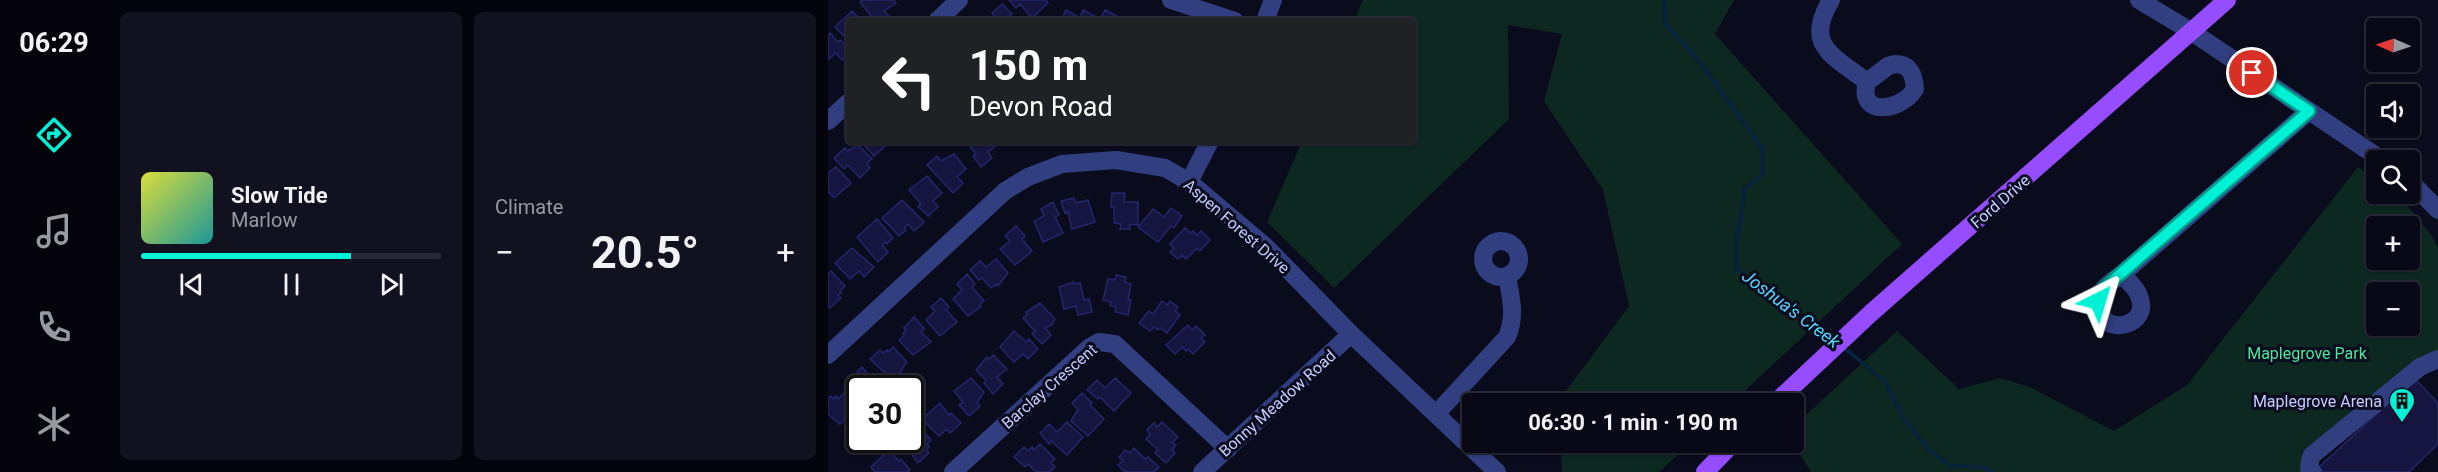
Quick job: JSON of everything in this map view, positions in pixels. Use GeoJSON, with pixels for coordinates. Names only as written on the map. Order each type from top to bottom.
{"type":"FeatureCollection","features":[{"type":"Feature","properties":{"kind":"main road","name":"Ford Drive"},"geometry":{"type":"LineString","coordinates":[[1786,393],[1871,313],[2228,0]]}},
{"type":"Feature","properties":{"kind":"main road"},"geometry":{"type":"LineString","coordinates":[[1705,472],[1723,453]]}},
{"type":"Feature","properties":{"kind":"street"},"geometry":{"type":"LineString","coordinates":[[940,18],[960,0]]}},
{"type":"Feature","properties":{"kind":"street"},"geometry":{"type":"LineString","coordinates":[[1171,0],[1227,18]]}},
{"type":"Feature","properties":{"kind":"street"},"geometry":{"type":"LineString","coordinates":[[1266,18],[1273,0]]}},
{"type":"Feature","properties":{"kind":"street"},"geometry":{"type":"LineString","coordinates":[[1832,0],[1821,20],[1821,40],[1826,50],[1867,82]]}},
{"type":"Feature","properties":{"kind":"street"},"geometry":{"type":"LineString","coordinates":[[2139,0],[2192,32],[2367,150]]}},
{"type":"Feature","properties":{"kind":"street"},"geometry":{"type":"LineString","coordinates":[[828,121],[846,105]]}},
{"type":"Feature","properties":{"kind":"street"},"geometry":{"type":"LineString","coordinates":[[2121,275],[2309,111]]}},
{"type":"Feature","properties":{"kind":"street"},"geometry":{"type":"LineString","coordinates":[[1189,182],[1208,144]]}},
{"type":"Feature","properties":{"kind":"street","name":"Aspen Forest Drive"},"geometry":{"type":"LineString","coordinates":[[828,355],[1005,191],[1028,177],[1062,164],[1116,160],[1165,168],[1189,182],[1266,247],[1351,334],[1497,472]]}},
{"type":"Feature","properties":{"kind":"street"},"geometry":{"type":"LineString","coordinates":[[2420,191],[2438,210]]}},
{"type":"Feature","properties":{"kind":"street"},"geometry":{"type":"LineString","coordinates":[[1437,413],[1507,337],[1512,326],[1513,312],[1507,276]]}},
{"type":"Feature","properties":{"kind":"street","name":"Bonny Meadow Road"},"geometry":{"type":"LineString","coordinates":[[1202,472],[1351,334]]}},
{"type":"Feature","properties":{"kind":"street","name":"Barclay Crescent"},"geometry":{"type":"LineString","coordinates":[[953,472],[1094,344],[1099,342],[1115,344],[1228,449]]}},
{"type":"Feature","properties":{"kind":"street"},"geometry":{"type":"LineString","coordinates":[[2313,472],[2309,468],[2311,456],[2315,452],[2420,367],[2438,359]]}},
{"type":"Feature","properties":{"kind":"green space"},"geometry":{"type":"Polygon","coordinates":[[[1363,0],[1734,0],[1715,34],[1902,244],[1743,393],[1564,393],[1629,306],[1603,190],[1544,101],[1562,34],[1508,25],[1509,119],[1334,288],[1267,222],[1301,144],[1416,144],[1416,18],[1355,18],[1363,0]]]}},
{"type":"Feature","properties":{"kind":"green space","name":"Maplegrove Park"},"geometry":{"type":"Polygon","coordinates":[[[2358,167],[2366,173],[2366,204],[2407,204],[2416,216],[2366,216],[2366,270],[2420,270],[2420,221],[2432,236],[2438,248],[2438,351],[2301,452],[2306,472],[1811,472],[1799,453],[1804,453],[1804,417],[1897,331],[1959,389],[2000,378],[2030,387],[2114,431],[2187,385],[2358,167]]]}},
{"type":"Feature","properties":{"kind":"green space"},"geometry":{"type":"Polygon","coordinates":[[[1561,453],[1680,453],[1659,472],[1562,472],[1561,453]]]}},
{"type":"Feature","properties":{"kind":"building"},"geometry":{"type":"Polygon","coordinates":[[[863,0],[894,0],[896,3],[884,11],[889,18],[873,18],[860,2],[863,0]]]}},
{"type":"Feature","properties":{"kind":"building"},"geometry":{"type":"Polygon","coordinates":[[[1009,0],[1046,0],[1048,3],[1032,18],[1020,4],[1016,8],[1009,0]]]}},
{"type":"Feature","properties":{"kind":"building"},"geometry":{"type":"Polygon","coordinates":[[[1002,4],[1012,14],[1010,18],[996,18],[992,13],[1002,4]]]}},
{"type":"Feature","properties":{"kind":"building"},"geometry":{"type":"Polygon","coordinates":[[[1066,10],[1080,18],[1062,18],[1066,10]]]}},
{"type":"Feature","properties":{"kind":"building"},"geometry":{"type":"Polygon","coordinates":[[[1083,10],[1095,16],[1094,18],[1080,18],[1083,10]]]}},
{"type":"Feature","properties":{"kind":"building"},"geometry":{"type":"Polygon","coordinates":[[[1105,10],[1117,16],[1116,18],[1101,18],[1105,10]]]}},
{"type":"Feature","properties":{"kind":"building"},"geometry":{"type":"Polygon","coordinates":[[[852,11],[859,18],[846,18],[846,38],[835,27],[852,11]]]}},
{"type":"Feature","properties":{"kind":"building"},"geometry":{"type":"Polygon","coordinates":[[[830,33],[838,42],[840,40],[846,45],[846,57],[842,60],[836,53],[828,60],[828,35],[830,33]]]}},
{"type":"Feature","properties":{"kind":"building"},"geometry":{"type":"Polygon","coordinates":[[[867,144],[888,144],[874,156],[865,146],[867,144]]]}},
{"type":"Feature","properties":{"kind":"building"},"geometry":{"type":"Polygon","coordinates":[[[968,144],[998,144],[988,152],[992,158],[981,167],[973,156],[976,154],[968,144]]]}},
{"type":"Feature","properties":{"kind":"building"},"geometry":{"type":"Polygon","coordinates":[[[858,145],[872,159],[867,163],[870,168],[860,178],[848,165],[844,169],[834,158],[845,148],[847,151],[858,145]]]}},
{"type":"Feature","properties":{"kind":"building"},"geometry":{"type":"Polygon","coordinates":[[[954,154],[966,169],[957,177],[963,183],[953,193],[927,165],[937,156],[941,161],[954,154]]]}},
{"type":"Feature","properties":{"kind":"building"},"geometry":{"type":"Polygon","coordinates":[[[836,167],[851,183],[834,198],[828,191],[828,173],[836,167]]]}},
{"type":"Feature","properties":{"kind":"building"},"geometry":{"type":"Polygon","coordinates":[[[927,176],[942,193],[933,201],[938,207],[928,216],[918,206],[921,204],[909,190],[927,176]]]}},
{"type":"Feature","properties":{"kind":"building"},"geometry":{"type":"Polygon","coordinates":[[[1112,193],[1125,193],[1124,202],[1138,202],[1138,225],[1130,224],[1130,229],[1120,229],[1121,224],[1114,223],[1114,207],[1111,207],[1112,193]]]}},
{"type":"Feature","properties":{"kind":"building"},"geometry":{"type":"Polygon","coordinates":[[[1074,198],[1076,203],[1088,200],[1095,222],[1072,229],[1068,212],[1065,213],[1061,201],[1074,198]]]}},
{"type":"Feature","properties":{"kind":"building"},"geometry":{"type":"Polygon","coordinates":[[[902,200],[924,222],[914,231],[908,224],[904,228],[906,230],[899,236],[882,218],[902,200]]]}},
{"type":"Feature","properties":{"kind":"building"},"geometry":{"type":"Polygon","coordinates":[[[1053,202],[1059,215],[1055,217],[1063,233],[1043,242],[1034,221],[1044,216],[1041,209],[1053,202]]]}},
{"type":"Feature","properties":{"kind":"building"},"geometry":{"type":"Polygon","coordinates":[[[1171,208],[1182,216],[1174,228],[1171,226],[1158,242],[1138,227],[1153,209],[1164,217],[1171,208]]]}},
{"type":"Feature","properties":{"kind":"building"},"geometry":{"type":"Polygon","coordinates":[[[877,219],[893,238],[887,244],[886,242],[882,245],[888,252],[878,262],[857,237],[877,219]]]}},
{"type":"Feature","properties":{"kind":"building"},"geometry":{"type":"Polygon","coordinates":[[[1016,226],[1025,236],[1022,239],[1032,251],[1015,265],[1000,249],[1010,241],[1005,236],[1016,226]]]}},
{"type":"Feature","properties":{"kind":"building"},"geometry":{"type":"Polygon","coordinates":[[[1185,228],[1197,235],[1201,231],[1210,240],[1200,251],[1197,248],[1186,259],[1182,255],[1178,259],[1170,252],[1174,248],[1170,244],[1185,228]]]}},
{"type":"Feature","properties":{"kind":"building"},"geometry":{"type":"Polygon","coordinates":[[[852,248],[874,267],[864,277],[859,271],[850,279],[835,263],[852,248]]]}},
{"type":"Feature","properties":{"kind":"building"},"geometry":{"type":"Polygon","coordinates":[[[996,259],[1008,273],[998,286],[997,284],[991,288],[970,270],[980,261],[986,267],[996,259]]]}},
{"type":"Feature","properties":{"kind":"building"},"geometry":{"type":"Polygon","coordinates":[[[831,271],[845,286],[838,295],[841,298],[830,308],[828,306],[828,274],[831,271]]]}},
{"type":"Feature","properties":{"kind":"building"},"geometry":{"type":"Polygon","coordinates":[[[967,274],[975,284],[972,287],[984,301],[980,304],[981,307],[968,316],[953,299],[962,290],[957,284],[967,274]]]}},
{"type":"Feature","properties":{"kind":"building"},"geometry":{"type":"Polygon","coordinates":[[[1116,275],[1126,277],[1125,282],[1131,284],[1128,315],[1115,312],[1116,307],[1110,306],[1111,302],[1103,300],[1108,279],[1115,280],[1116,275]]]}},
{"type":"Feature","properties":{"kind":"building"},"geometry":{"type":"Polygon","coordinates":[[[1073,282],[1080,283],[1084,300],[1089,299],[1092,312],[1078,315],[1076,306],[1064,309],[1059,287],[1073,282]]]}},
{"type":"Feature","properties":{"kind":"building"},"geometry":{"type":"Polygon","coordinates":[[[941,298],[949,307],[946,310],[957,322],[940,336],[926,320],[935,311],[931,307],[941,298]]]}},
{"type":"Feature","properties":{"kind":"building"},"geometry":{"type":"Polygon","coordinates":[[[1162,301],[1167,305],[1170,301],[1178,307],[1175,311],[1180,315],[1167,333],[1154,327],[1150,331],[1139,323],[1149,311],[1153,314],[1162,301]]]}},
{"type":"Feature","properties":{"kind":"building"},"geometry":{"type":"Polygon","coordinates":[[[1040,303],[1055,319],[1052,325],[1045,328],[1051,335],[1042,344],[1032,334],[1035,331],[1023,318],[1027,315],[1026,312],[1040,303]]]}},
{"type":"Feature","properties":{"kind":"building"},"geometry":{"type":"Polygon","coordinates":[[[914,317],[924,328],[921,332],[931,342],[913,355],[899,340],[904,336],[906,330],[904,328],[914,317]]]}},
{"type":"Feature","properties":{"kind":"building"},"geometry":{"type":"Polygon","coordinates":[[[1188,325],[1192,330],[1196,326],[1205,335],[1201,338],[1205,342],[1193,354],[1182,347],[1175,354],[1166,345],[1188,325]]]}},
{"type":"Feature","properties":{"kind":"building"},"geometry":{"type":"Polygon","coordinates":[[[1014,331],[1026,342],[1029,339],[1038,349],[1028,359],[1023,354],[1014,362],[1000,347],[1014,331]]]}},
{"type":"Feature","properties":{"kind":"building"},"geometry":{"type":"Polygon","coordinates":[[[893,347],[907,362],[898,375],[895,373],[887,375],[870,359],[880,350],[883,353],[887,350],[888,352],[893,347]]]}},
{"type":"Feature","properties":{"kind":"building"},"geometry":{"type":"Polygon","coordinates":[[[993,355],[1007,369],[997,377],[1003,384],[993,394],[984,383],[986,380],[976,370],[987,357],[989,359],[993,355]]]}},
{"type":"Feature","properties":{"kind":"building"},"geometry":{"type":"Polygon","coordinates":[[[862,367],[869,375],[854,375],[862,367]]]}},
{"type":"Feature","properties":{"kind":"building"},"geometry":{"type":"Polygon","coordinates":[[[971,378],[984,392],[977,403],[980,406],[969,416],[959,405],[963,402],[954,391],[971,378]]]}},
{"type":"Feature","properties":{"kind":"building"},"geometry":{"type":"Polygon","coordinates":[[[1115,378],[1131,393],[1114,411],[1100,397],[1098,399],[1087,390],[1097,380],[1105,388],[1115,378]]]}},
{"type":"Feature","properties":{"kind":"building","name":"Maplegrove Arena"},"geometry":{"type":"Polygon","coordinates":[[[2415,379],[2438,403],[2438,444],[2409,472],[2322,472],[2318,468],[2415,379]]]}},
{"type":"Feature","properties":{"kind":"building"},"geometry":{"type":"Polygon","coordinates":[[[844,393],[846,395],[846,418],[840,424],[828,414],[828,398],[831,396],[833,399],[836,396],[838,399],[844,393]]]}},
{"type":"Feature","properties":{"kind":"building"},"geometry":{"type":"Polygon","coordinates":[[[1082,393],[1104,419],[1088,436],[1071,421],[1078,409],[1072,403],[1082,393]]]}},
{"type":"Feature","properties":{"kind":"building"},"geometry":{"type":"Polygon","coordinates":[[[940,403],[949,415],[951,413],[961,423],[950,433],[947,429],[939,436],[924,421],[924,417],[940,403]]]}},
{"type":"Feature","properties":{"kind":"building"},"geometry":{"type":"Polygon","coordinates":[[[1067,422],[1083,437],[1067,455],[1051,441],[1049,444],[1040,433],[1049,424],[1057,432],[1067,422]]]}},
{"type":"Feature","properties":{"kind":"building"},"geometry":{"type":"Polygon","coordinates":[[[1162,422],[1178,437],[1172,443],[1176,445],[1172,450],[1175,453],[1166,463],[1155,453],[1158,450],[1146,439],[1150,434],[1147,430],[1154,423],[1157,427],[1162,422]]]}},
{"type":"Feature","properties":{"kind":"building"},"geometry":{"type":"Polygon","coordinates":[[[924,432],[931,440],[926,450],[929,453],[918,463],[911,453],[924,453],[924,432]]]}},
{"type":"Feature","properties":{"kind":"building"},"geometry":{"type":"Polygon","coordinates":[[[1040,444],[1055,459],[1051,463],[1055,467],[1050,472],[1036,472],[1028,464],[1025,467],[1014,457],[1024,447],[1028,451],[1032,447],[1034,450],[1040,444]]]}},
{"type":"Feature","properties":{"kind":"building"},"geometry":{"type":"Polygon","coordinates":[[[1134,448],[1145,459],[1148,457],[1159,467],[1154,472],[1125,472],[1118,465],[1123,461],[1119,457],[1125,450],[1130,453],[1134,448]]]}},
{"type":"Feature","properties":{"kind":"building"},"geometry":{"type":"Polygon","coordinates":[[[886,453],[892,453],[899,461],[901,459],[910,470],[908,472],[875,472],[871,467],[886,453]]]}},
{"type":"Feature","properties":{"kind":"waterway","name":"Joshua's Creek"},"geometry":{"type":"LineString","coordinates":[[1664,0],[1666,25],[1696,57],[1763,149],[1763,174],[1745,189],[1736,243],[1737,270],[1836,341]]}},
{"type":"Feature","properties":{"kind":"waterway","name":"Joshua's Creek"},"geometry":{"type":"LineString","coordinates":[[1844,348],[1885,381],[1902,416],[1927,448],[1950,466],[1984,467],[1993,472]]}},
{"type":"Feature","properties":{"kind":"place","name":"Maplegrove Arena"},"geometry":{"type":"Point","coordinates":[2402,424]}},
{"type":"Feature","properties":{"kind":"route"},"geometry":{"type":"LineString","coordinates":[[2098,301],[2104,288],[2309,111],[2252,73]]}}]}
